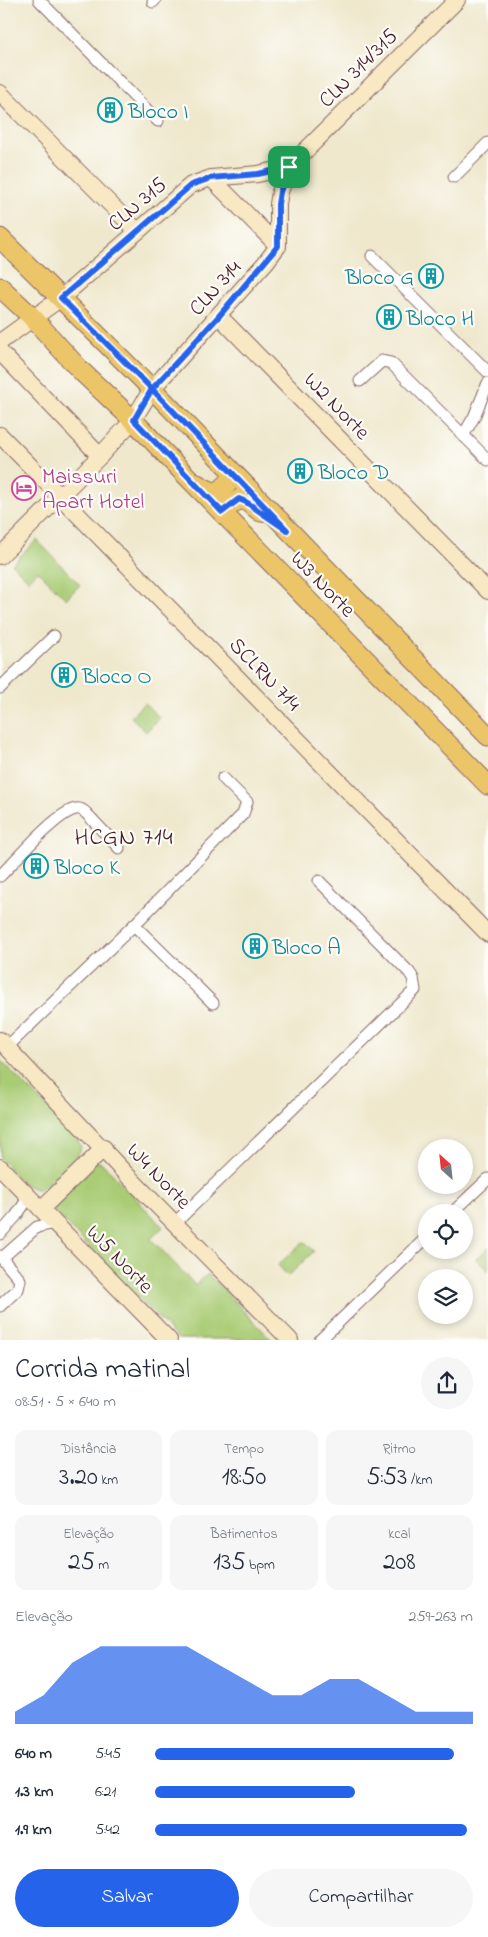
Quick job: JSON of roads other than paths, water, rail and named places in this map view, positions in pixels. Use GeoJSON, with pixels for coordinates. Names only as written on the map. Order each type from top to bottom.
{"type":"FeatureCollection","features":[{"type":"Feature","properties":{"kind":"main road","name":"W3 Norte"},"geometry":{"type":"LineString","coordinates":[[0,238],[152,389],[488,736]]}},
{"type":"Feature","properties":{"kind":"main road"},"geometry":{"type":"LineString","coordinates":[[0,242],[16,253]]}},
{"type":"Feature","properties":{"kind":"main road","name":"W3 Norte"},"geometry":{"type":"LineString","coordinates":[[0,286],[32,317],[80,370],[134,420],[190,480],[488,785]]}},
{"type":"Feature","properties":{"kind":"main road"},"geometry":{"type":"LineString","coordinates":[[190,480],[212,493],[218,492],[235,476]]}},
{"type":"Feature","properties":{"kind":"main road"},"geometry":{"type":"LineString","coordinates":[[222,512],[239,499],[287,530]]}},
{"type":"Feature","properties":{"kind":"street","name":"CLN 314/315"},"geometry":{"type":"LineString","coordinates":[[289,167],[457,0]]}},
{"type":"Feature","properties":{"kind":"street"},"geometry":{"type":"LineString","coordinates":[[43,1],[158,122]]}},
{"type":"Feature","properties":{"kind":"street"},"geometry":{"type":"LineString","coordinates":[[0,93],[137,232]]}},
{"type":"Feature","properties":{"kind":"street"},"geometry":{"type":"LineString","coordinates":[[454,177],[488,143]]}},
{"type":"Feature","properties":{"kind":"street","name":"CLN 315"},"geometry":{"type":"LineString","coordinates":[[0,342],[32,317],[61,298],[191,185],[211,178],[258,174],[289,167]]}},
{"type":"Feature","properties":{"kind":"street"},"geometry":{"type":"LineString","coordinates":[[278,246],[278,204],[280,192],[289,167]]}},
{"type":"Feature","properties":{"kind":"street"},"geometry":{"type":"LineString","coordinates":[[211,178],[278,246]]}},
{"type":"Feature","properties":{"kind":"street","name":"CLN 314"},"geometry":{"type":"LineString","coordinates":[[0,556],[134,420],[152,389],[219,316],[278,246]]}},
{"type":"Feature","properties":{"kind":"street"},"geometry":{"type":"LineString","coordinates":[[372,256],[488,372]]}},
{"type":"Feature","properties":{"kind":"street","name":"W2 Norte"},"geometry":{"type":"LineString","coordinates":[[219,316],[488,591]]}},
{"type":"Feature","properties":{"kind":"street"},"geometry":{"type":"LineString","coordinates":[[0,352],[100,456]]}},
{"type":"Feature","properties":{"kind":"street"},"geometry":{"type":"LineString","coordinates":[[360,381],[382,361],[391,363],[488,460]]}},
{"type":"Feature","properties":{"kind":"street"},"geometry":{"type":"LineString","coordinates":[[463,436],[474,417],[488,383]]}},
{"type":"Feature","properties":{"kind":"street","name":"SCLRN 714"},"geometry":{"type":"LineString","coordinates":[[0,435],[488,934]]}},
{"type":"Feature","properties":{"kind":"street"},"geometry":{"type":"LineString","coordinates":[[0,688],[54,636]]}},
{"type":"Feature","properties":{"kind":"street"},"geometry":{"type":"LineString","coordinates":[[4,1044],[134,925],[243,814],[247,802],[223,778]]}},
{"type":"Feature","properties":{"kind":"street"},"geometry":{"type":"LineString","coordinates":[[0,876],[52,823],[76,809],[81,809],[86,813],[119,848]]}},
{"type":"Feature","properties":{"kind":"street"},"geometry":{"type":"LineString","coordinates":[[175,1223],[409,998],[415,990],[415,985],[409,972],[319,881]]}},
{"type":"Feature","properties":{"kind":"street"},"geometry":{"type":"LineString","coordinates":[[134,925],[213,1003]]}},
{"type":"Feature","properties":{"kind":"street","name":"W4 Norte"},"geometry":{"type":"LineString","coordinates":[[4,1044],[104,1148],[124,1172],[290,1340]]}},
{"type":"Feature","properties":{"kind":"street"},"geometry":{"type":"LineString","coordinates":[[41,1209],[104,1148]]}},
{"type":"Feature","properties":{"kind":"street","name":"W5 Norte"},"geometry":{"type":"LineString","coordinates":[[0,1166],[169,1340]]}},
{"type":"Feature","properties":{"kind":"street"},"geometry":{"type":"LineString","coordinates":[[461,1204],[488,1179]]}},
{"type":"Feature","properties":{"kind":"street"},"geometry":{"type":"LineString","coordinates":[[0,1234],[29,1197]]}},
{"type":"Feature","properties":{"kind":"street"},"geometry":{"type":"LineString","coordinates":[[16,1216],[31,1232]]}},
{"type":"Feature","properties":{"kind":"street"},"geometry":{"type":"LineString","coordinates":[[0,1306],[18,1289],[20,1280],[1,1258],[37,1227],[55,1223]]}},
{"type":"Feature","properties":{"kind":"street"},"geometry":{"type":"LineString","coordinates":[[320,1340],[418,1246]]}},
{"type":"Feature","properties":{"kind":"place","name":"Bloco I"},"geometry":{"type":"Point","coordinates":[110,110]}},
{"type":"Feature","properties":{"kind":"place","name":"Bloco G"},"geometry":{"type":"Point","coordinates":[431,276]}},
{"type":"Feature","properties":{"kind":"place","name":"Bloco H"},"geometry":{"type":"Point","coordinates":[389,317]}},
{"type":"Feature","properties":{"kind":"place","name":"Bloco D"},"geometry":{"type":"Point","coordinates":[300,471]}},
{"type":"Feature","properties":{"kind":"place","name":"Maissuri Apart Hotel"},"geometry":{"type":"Point","coordinates":[24,488]}},
{"type":"Feature","properties":{"kind":"place","name":"Bloco O"},"geometry":{"type":"Point","coordinates":[64,675]}},
{"type":"Feature","properties":{"kind":"place","name":"Bloco K"},"geometry":{"type":"Point","coordinates":[36,866]}},
{"type":"Feature","properties":{"kind":"place","name":"Bloco A"},"geometry":{"type":"Point","coordinates":[255,946]}},
{"type":"Feature","properties":{"kind":"district","name":"HCGN 714"},"geometry":{"type":"Point","coordinates":[124,836]}}]}
